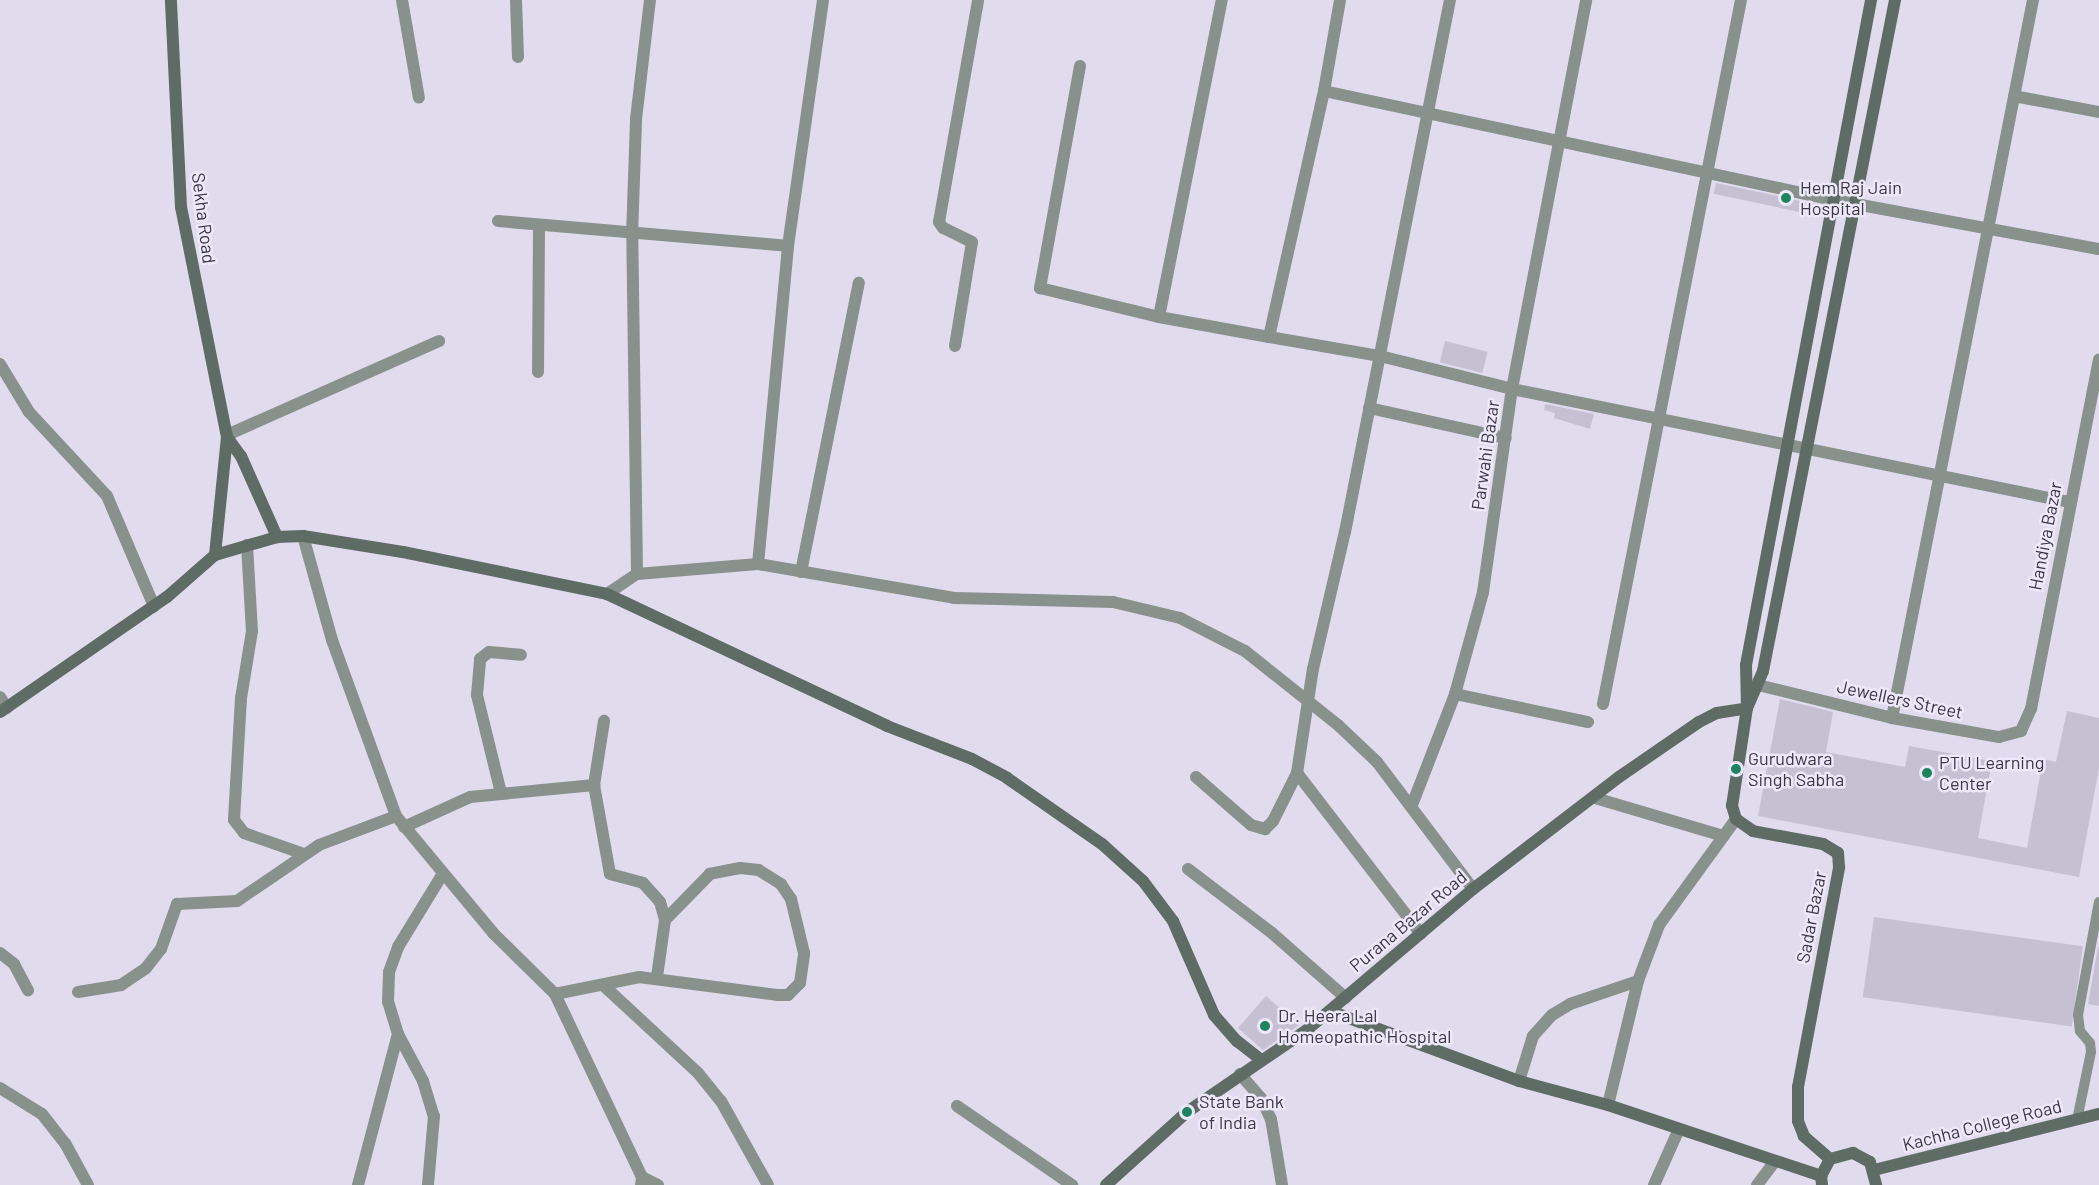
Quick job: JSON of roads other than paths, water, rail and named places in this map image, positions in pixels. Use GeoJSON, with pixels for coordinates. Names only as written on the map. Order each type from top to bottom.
{"type":"FeatureCollection","features":[{"type":"Feature","properties":{"kind":"street","name":"Sekha Road"},"geometry":{"type":"LineString","coordinates":[[171,0],[182,207],[227,436],[215,555]]}},
{"type":"Feature","properties":{"kind":"street"},"geometry":{"type":"LineString","coordinates":[[402,0],[419,98]]}},
{"type":"Feature","properties":{"kind":"street"},"geometry":{"type":"LineString","coordinates":[[516,0],[518,57]]}},
{"type":"Feature","properties":{"kind":"street"},"geometry":{"type":"LineString","coordinates":[[636,574],[632,236],[636,119],[650,0]]}},
{"type":"Feature","properties":{"kind":"street"},"geometry":{"type":"LineString","coordinates":[[758,564],[788,246],[823,0]]}},
{"type":"Feature","properties":{"kind":"street"},"geometry":{"type":"LineString","coordinates":[[955,346],[972,242],[943,228],[939,222],[978,0]]}},
{"type":"Feature","properties":{"kind":"street"},"geometry":{"type":"LineString","coordinates":[[1159,317],[1222,0]]}},
{"type":"Feature","properties":{"kind":"street"},"geometry":{"type":"LineString","coordinates":[[1269,337],[1324,91],[1340,0]]}},
{"type":"Feature","properties":{"kind":"street"},"geometry":{"type":"LineString","coordinates":[[1196,777],[1251,825],[1264,829],[1273,821],[1297,773],[1309,700],[1450,0]]}},
{"type":"Feature","properties":{"kind":"street","name":"Parwahi Bazar"},"geometry":{"type":"LineString","coordinates":[[1412,805],[1455,694],[1483,592],[1512,389],[1586,0]]}},
{"type":"Feature","properties":{"kind":"street"},"geometry":{"type":"LineString","coordinates":[[1603,704],[1741,0]]}},
{"type":"Feature","properties":{"kind":"street"},"geometry":{"type":"LineString","coordinates":[[1608,1105],[1638,981],[1659,925],[1736,819],[1732,790],[1747,708],[1746,665],[1790,444],[1871,0]]}},
{"type":"Feature","properties":{"kind":"street"},"geometry":{"type":"LineString","coordinates":[[1747,708],[1758,685],[1809,448],[1895,0]]}},
{"type":"Feature","properties":{"kind":"street"},"geometry":{"type":"LineString","coordinates":[[1892,718],[2033,0]]}},
{"type":"Feature","properties":{"kind":"street"},"geometry":{"type":"LineString","coordinates":[[1080,66],[1039,285],[1043,290],[1159,317],[1380,356],[1512,389],[1660,417],[2069,502]]}},
{"type":"Feature","properties":{"kind":"street"},"geometry":{"type":"LineString","coordinates":[[1324,91],[1427,115],[1709,171],[1834,200],[2099,249]]}},
{"type":"Feature","properties":{"kind":"street"},"geometry":{"type":"LineString","coordinates":[[2014,96],[2099,112]]}},
{"type":"Feature","properties":{"kind":"street"},"geometry":{"type":"LineString","coordinates":[[498,221],[632,236],[788,246]]}},
{"type":"Feature","properties":{"kind":"street"},"geometry":{"type":"LineString","coordinates":[[538,372],[539,226]]}},
{"type":"Feature","properties":{"kind":"street"},"geometry":{"type":"LineString","coordinates":[[801,572],[859,283]]}},
{"type":"Feature","properties":{"kind":"street"},"geometry":{"type":"LineString","coordinates":[[227,436],[439,341]]}},
{"type":"Feature","properties":{"kind":"street","name":"Handiya Bazar"},"geometry":{"type":"LineString","coordinates":[[2029,721],[2069,502],[2099,360]]}},
{"type":"Feature","properties":{"kind":"street"},"geometry":{"type":"LineString","coordinates":[[0,364],[29,412],[106,496],[154,606]]}},
{"type":"Feature","properties":{"kind":"street"},"geometry":{"type":"LineString","coordinates":[[1369,408],[1506,438]]}},
{"type":"Feature","properties":{"kind":"street","name":"Sekha Road"},"geometry":{"type":"LineString","coordinates":[[227,436],[241,456],[277,537]]}},
{"type":"Feature","properties":{"kind":"street"},"geometry":{"type":"LineString","coordinates":[[303,536],[332,640],[396,816],[442,874],[555,994],[641,1181],[658,1185]]}},
{"type":"Feature","properties":{"kind":"street"},"geometry":{"type":"LineString","coordinates":[[0,697],[3,710],[154,606],[215,555],[277,537],[303,536],[403,552],[607,594],[887,726],[972,759],[1007,778],[1102,844],[1143,881],[1173,921],[1214,1015],[1237,1041],[1260,1059]]}},
{"type":"Feature","properties":{"kind":"street"},"geometry":{"type":"LineString","coordinates":[[247,545],[252,631],[241,698],[234,820],[244,832],[304,854]]}},
{"type":"Feature","properties":{"kind":"street"},"geometry":{"type":"LineString","coordinates":[[607,594],[636,574],[758,564],[954,598],[1113,602],[1179,618],[1245,651],[1309,700],[1377,762],[1412,805],[1473,889]]}},
{"type":"Feature","properties":{"kind":"street"},"geometry":{"type":"LineString","coordinates":[[501,792],[477,695],[480,659],[489,652],[521,655]]}},
{"type":"Feature","properties":{"kind":"street","name":"Jewellers Street"},"geometry":{"type":"LineString","coordinates":[[1758,685],[1892,718],[1999,737],[2020,731],[2029,721]]}},
{"type":"Feature","properties":{"kind":"street"},"geometry":{"type":"LineString","coordinates":[[1455,694],[1588,722]]}},
{"type":"Feature","properties":{"kind":"street","name":"Purana Bazar Road"},"geometry":{"type":"LineString","coordinates":[[1106,1185],[1187,1112],[1330,1011],[1473,889],[1595,798],[1699,722],[1723,711],[1747,708]]}},
{"type":"Feature","properties":{"kind":"street"},"geometry":{"type":"LineString","coordinates":[[604,722],[594,785],[610,874],[650,888],[660,902],[665,920],[657,977]]}},
{"type":"Feature","properties":{"kind":"street"},"geometry":{"type":"LineString","coordinates":[[1297,773],[1421,934]]}},
{"type":"Feature","properties":{"kind":"street"},"geometry":{"type":"LineString","coordinates":[[404,827],[460,800],[501,792],[594,785]]}},
{"type":"Feature","properties":{"kind":"street"},"geometry":{"type":"LineString","coordinates":[[1595,798],[1723,836]]}},
{"type":"Feature","properties":{"kind":"street"},"geometry":{"type":"LineString","coordinates":[[78,992],[121,985],[146,968],[161,949],[177,904],[237,901],[304,854],[396,816]]}},
{"type":"Feature","properties":{"kind":"street","name":"Sadar Bazar"},"geometry":{"type":"LineString","coordinates":[[1736,819],[1754,831],[1823,844],[1838,853],[1839,867],[1798,1088],[1798,1121],[1804,1136],[1830,1159]]}},
{"type":"Feature","properties":{"kind":"street"},"geometry":{"type":"LineString","coordinates":[[555,994],[657,977],[788,995],[800,983],[802,933],[791,899],[781,884],[759,870],[740,868],[710,874],[665,920]]}},
{"type":"Feature","properties":{"kind":"street"},"geometry":{"type":"LineString","coordinates":[[1188,869],[1272,933],[1346,998]]}},
{"type":"Feature","properties":{"kind":"street"},"geometry":{"type":"LineString","coordinates":[[428,1185],[434,1116],[423,1081],[398,1034],[388,1002],[389,972],[398,946],[442,874]]}},
{"type":"Feature","properties":{"kind":"street"},"geometry":{"type":"LineString","coordinates":[[0,953],[14,964],[28,990]]}},
{"type":"Feature","properties":{"kind":"street"},"geometry":{"type":"LineString","coordinates":[[1519,1080],[1533,1036],[1552,1015],[1570,1004],[1638,981]]}},
{"type":"Feature","properties":{"kind":"street"},"geometry":{"type":"LineString","coordinates":[[603,985],[698,1073],[721,1101],[768,1185]]}},
{"type":"Feature","properties":{"kind":"street"},"geometry":{"type":"LineString","coordinates":[[1330,1011],[1519,1080],[1608,1105],[1775,1161],[1821,1180],[1830,1159],[1853,1153],[1863,1156],[1874,1170],[1875,1185]]}},
{"type":"Feature","properties":{"kind":"street"},"geometry":{"type":"LineString","coordinates":[[358,1185],[398,1034]]}},
{"type":"Feature","properties":{"kind":"street"},"geometry":{"type":"LineString","coordinates":[[1240,1074],[1261,1098],[1271,1119],[1282,1185]]}},
{"type":"Feature","properties":{"kind":"street"},"geometry":{"type":"LineString","coordinates":[[0,1088],[48,1121],[88,1185]]}},
{"type":"Feature","properties":{"kind":"street"},"geometry":{"type":"LineString","coordinates":[[957,1106],[1072,1185]]}},
{"type":"Feature","properties":{"kind":"street","name":"Kachha College Road"},"geometry":{"type":"LineString","coordinates":[[1874,1170],[2099,1114]]}},
{"type":"Feature","properties":{"kind":"street"},"geometry":{"type":"LineString","coordinates":[[1654,1185],[1679,1129]]}},
{"type":"Feature","properties":{"kind":"street"},"geometry":{"type":"LineString","coordinates":[[1757,1185],[1775,1161]]}},
{"type":"Feature","properties":{"kind":"lane"},"geometry":{"type":"LineString","coordinates":[[2077,1120],[2091,1052],[2090,1043],[2079,1031],[2078,1015],[2099,902]]}},
{"type":"Feature","properties":{"kind":"place","name":"Hem Raj Jain Hospital"},"geometry":{"type":"Point","coordinates":[1786,198]}},
{"type":"Feature","properties":{"kind":"place","name":"Gurudwara Singh Sabha"},"geometry":{"type":"Point","coordinates":[1736,769]}},
{"type":"Feature","properties":{"kind":"place","name":"PTU Learning Center"},"geometry":{"type":"Point","coordinates":[1927,773]}},
{"type":"Feature","properties":{"kind":"place","name":"Dr. Heera Lal Homeopathic Hospital"},"geometry":{"type":"Point","coordinates":[1265,1026]}},
{"type":"Feature","properties":{"kind":"place","name":"State Bank of India"},"geometry":{"type":"Point","coordinates":[1187,1112]}}]}
